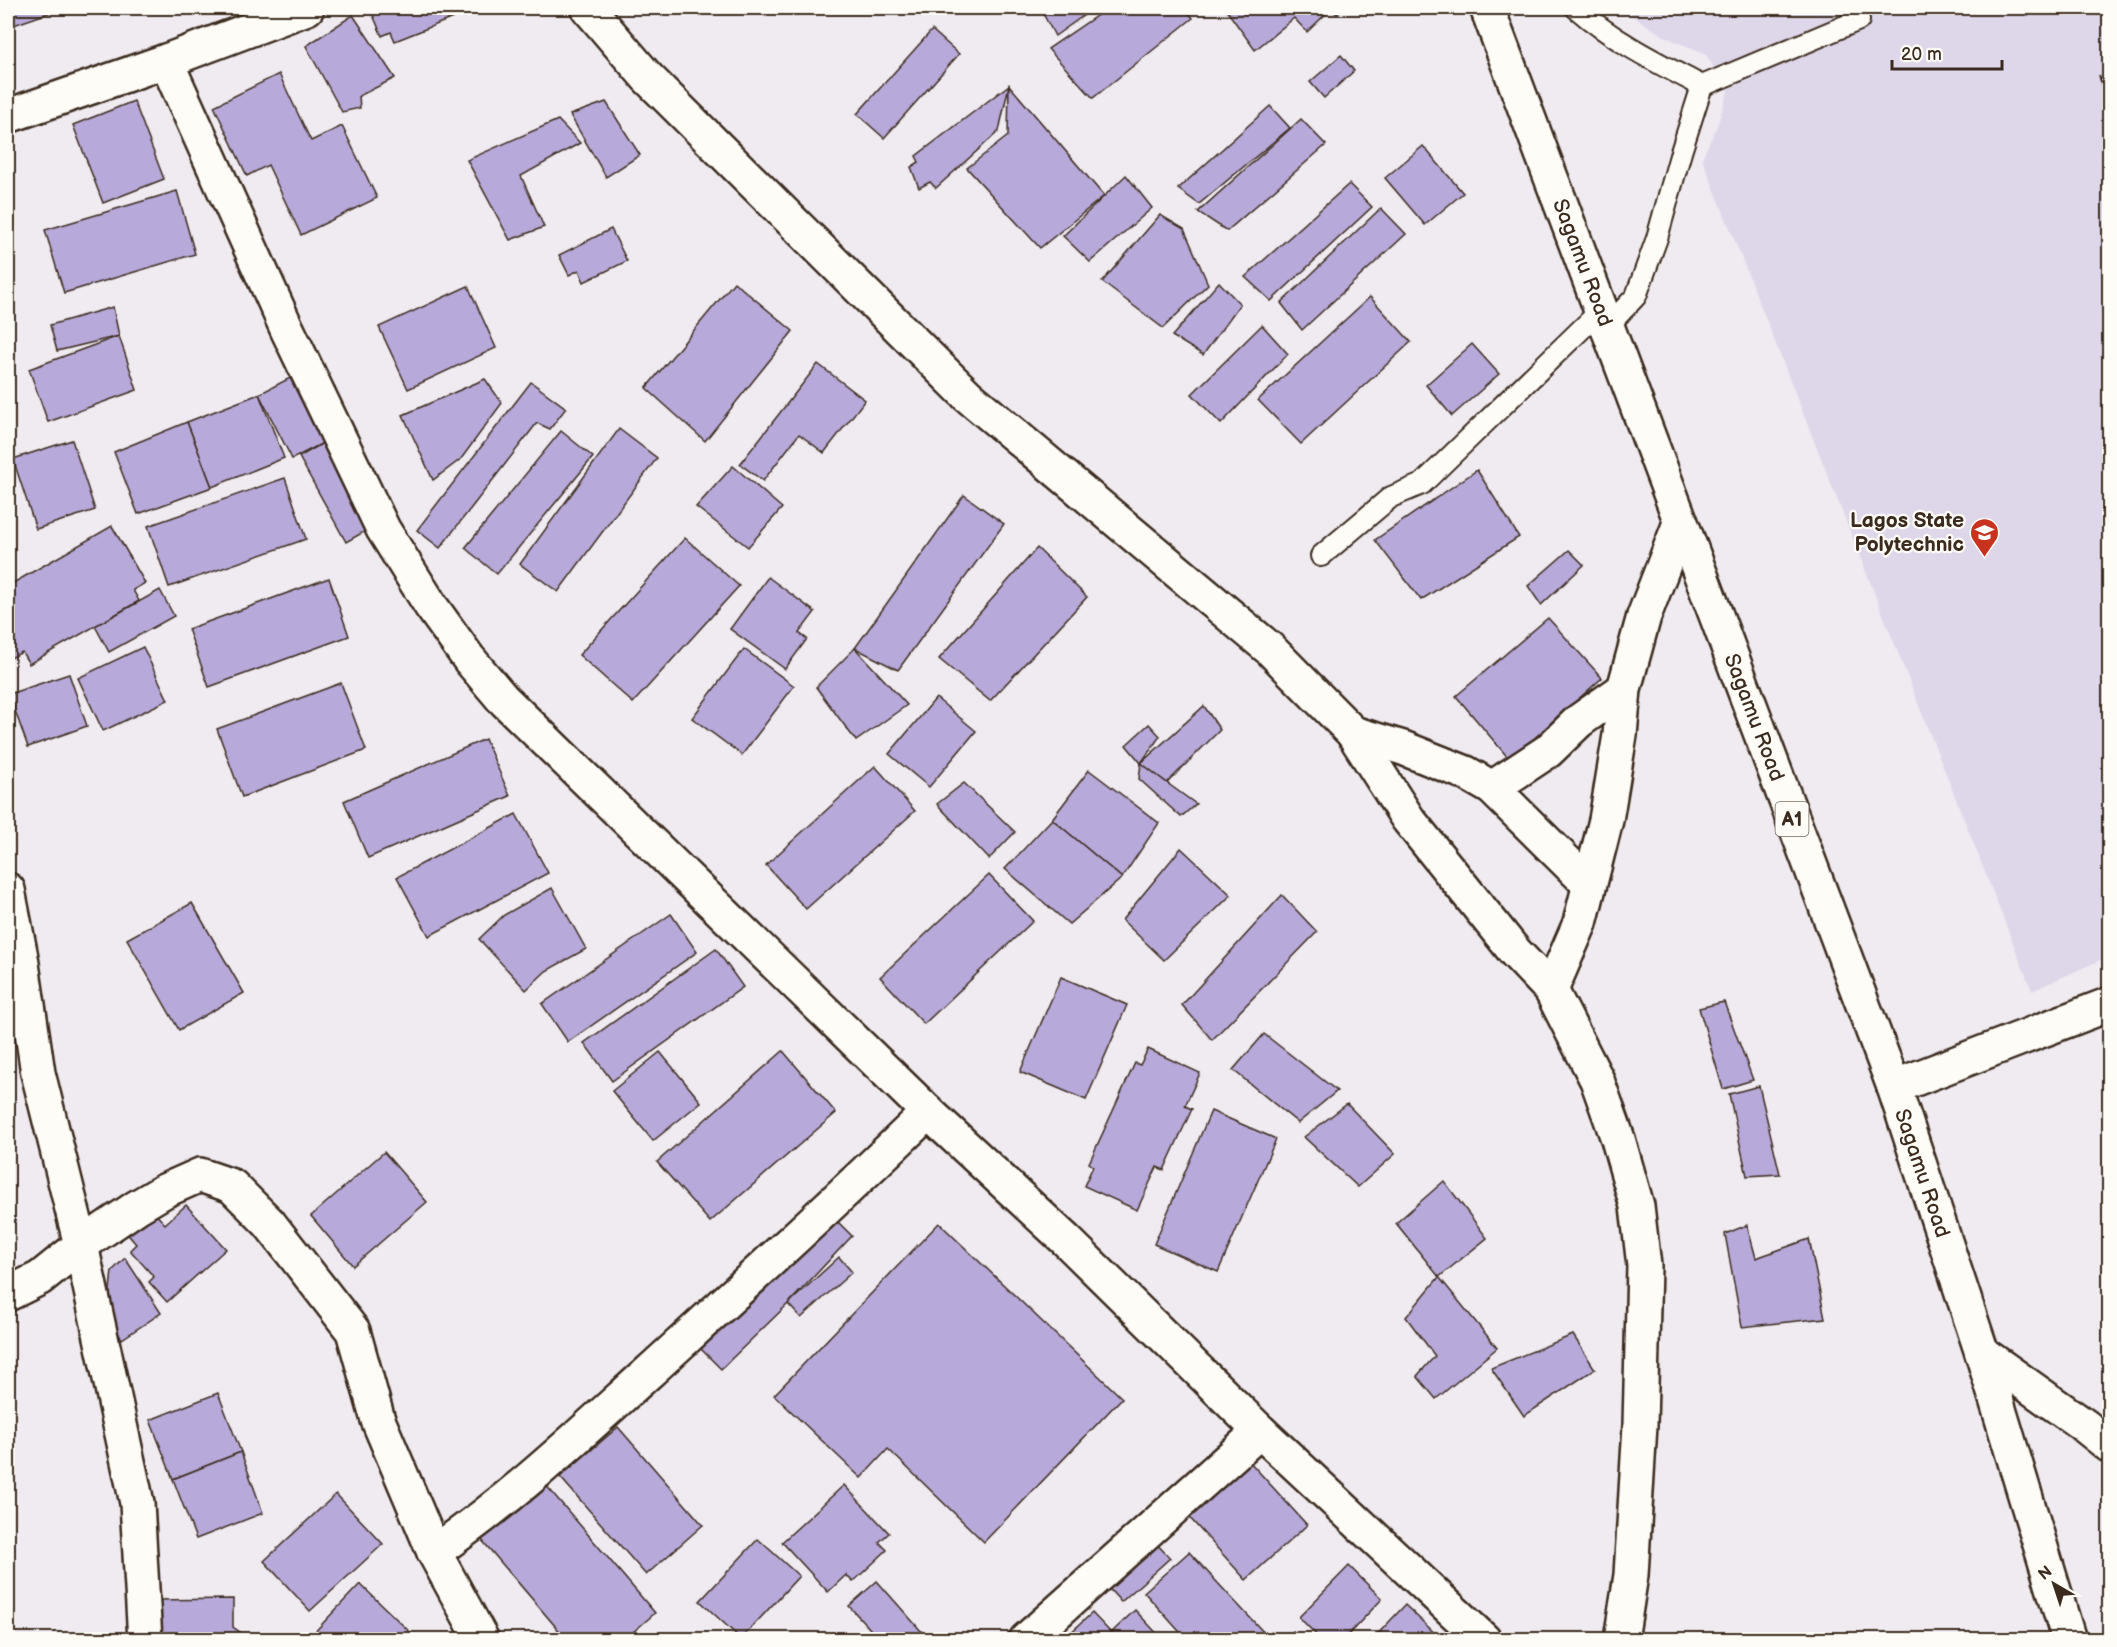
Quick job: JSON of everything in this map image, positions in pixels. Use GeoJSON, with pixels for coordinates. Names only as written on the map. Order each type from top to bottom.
{"type":"FeatureCollection","features":[{"type":"Feature","properties":{"kind":"main road"},"geometry":{"type":"LineString","coordinates":[[8,116],[166,61],[307,8]]}},
{"type":"Feature","properties":{"kind":"main road"},"geometry":{"type":"LineString","coordinates":[[588,8],[647,77],[968,396],[1269,650],[1353,733],[1408,819],[1515,952],[1551,990],[1597,1080],[1617,1139],[1637,1206],[1644,1266],[1640,1425],[1631,1575],[1621,1640]]}},
{"type":"Feature","properties":{"kind":"main road","name":"Sagamu Road"},"geometry":{"type":"LineString","coordinates":[[1487,8],[1894,1087],[1982,1353],[2069,1640]]}},
{"type":"Feature","properties":{"kind":"main road"},"geometry":{"type":"LineString","coordinates":[[166,61],[282,318],[378,519],[437,615],[502,698],[928,1112],[1066,1240],[1260,1431],[1484,1640]]}},
{"type":"Feature","properties":{"kind":"main road"},"geometry":{"type":"LineString","coordinates":[[1551,990],[1580,923],[1606,820],[1620,735],[1624,689],[1644,616],[1680,523]]}},
{"type":"Feature","properties":{"kind":"main road"},"geometry":{"type":"LineString","coordinates":[[1492,788],[1548,751],[1579,721],[1624,689]]}},
{"type":"Feature","properties":{"kind":"main road"},"geometry":{"type":"LineString","coordinates":[[1353,733],[1403,748],[1466,773],[1492,788],[1589,884]]}},
{"type":"Feature","properties":{"kind":"main road"},"geometry":{"type":"LineString","coordinates":[[8,890],[21,957],[38,1073],[81,1245],[137,1503],[145,1640]]}},
{"type":"Feature","properties":{"kind":"main road"},"geometry":{"type":"LineString","coordinates":[[1894,1087],[2109,1004]]}},
{"type":"Feature","properties":{"kind":"main road"},"geometry":{"type":"LineString","coordinates":[[434,1552],[471,1527],[537,1474],[827,1210],[928,1112]]}},
{"type":"Feature","properties":{"kind":"main road"},"geometry":{"type":"LineString","coordinates":[[8,1294],[40,1278],[81,1245],[164,1191],[200,1175],[232,1186],[269,1223],[353,1331],[378,1420],[434,1552],[482,1640]]}},
{"type":"Feature","properties":{"kind":"main road"},"geometry":{"type":"LineString","coordinates":[[1982,1353],[2085,1426],[2109,1446]]}},
{"type":"Feature","properties":{"kind":"main road"},"geometry":{"type":"LineString","coordinates":[[1026,1640],[1260,1431]]}},
{"type":"Feature","properties":{"kind":"lane"},"geometry":{"type":"LineString","coordinates":[[1575,8],[1601,30],[1702,86]]}},
{"type":"Feature","properties":{"kind":"lane"},"geometry":{"type":"LineString","coordinates":[[1321,556],[1391,497],[1422,484],[1604,319],[1636,296],[1657,238],[1702,86],[1859,20]]}},
{"type":"Feature","properties":{"kind":"shaded area","name":"Lagos State Polytechnic"},"geometry":{"type":"Polygon","coordinates":[[[1628,8],[2109,8],[2109,956],[2032,991],[1702,158],[1717,126],[1728,91],[1706,55],[1664,36],[1632,16],[1628,8]]]}},
{"type":"Feature","properties":{"kind":"building"},"geometry":{"type":"Polygon","coordinates":[[[8,8],[63,8],[8,27],[8,8]]]}},
{"type":"Feature","properties":{"kind":"building"},"geometry":{"type":"Polygon","coordinates":[[[370,8],[472,8],[473,10],[395,41],[391,32],[382,36],[370,8]]]}},
{"type":"Feature","properties":{"kind":"building"},"geometry":{"type":"Polygon","coordinates":[[[1040,8],[1094,8],[1055,36],[1040,8]]]}},
{"type":"Feature","properties":{"kind":"building"},"geometry":{"type":"Polygon","coordinates":[[[1108,8],[1185,8],[1193,18],[1093,98],[1048,49],[1108,8]]]}},
{"type":"Feature","properties":{"kind":"building"},"geometry":{"type":"Polygon","coordinates":[[[1225,8],[1345,8],[1337,14],[1331,9],[1307,32],[1294,18],[1255,50],[1225,8]]]}},
{"type":"Feature","properties":{"kind":"building"},"geometry":{"type":"Polygon","coordinates":[[[353,15],[395,78],[359,96],[360,108],[342,112],[306,46],[353,15]]]}},
{"type":"Feature","properties":{"kind":"building"},"geometry":{"type":"Polygon","coordinates":[[[932,30],[959,54],[884,138],[857,114],[932,30]]]}},
{"type":"Feature","properties":{"kind":"building"},"geometry":{"type":"Polygon","coordinates":[[[1341,55],[1354,71],[1324,98],[1310,82],[1341,55]]]}},
{"type":"Feature","properties":{"kind":"building"},"geometry":{"type":"Polygon","coordinates":[[[279,74],[311,141],[342,126],[377,198],[301,235],[268,165],[247,176],[214,106],[279,74]]]}},
{"type":"Feature","properties":{"kind":"building"},"geometry":{"type":"Polygon","coordinates":[[[2099,75],[2110,96],[2110,122],[2099,75]]]}},
{"type":"Feature","properties":{"kind":"building"},"geometry":{"type":"Polygon","coordinates":[[[1009,85],[1104,196],[1040,248],[967,168],[1008,136],[1009,85]]]}},
{"type":"Feature","properties":{"kind":"building"},"geometry":{"type":"Polygon","coordinates":[[[1009,85],[999,131],[936,188],[930,182],[919,188],[911,167],[919,162],[916,156],[1009,85]]]}},
{"type":"Feature","properties":{"kind":"building"},"geometry":{"type":"Polygon","coordinates":[[[134,101],[164,179],[103,203],[73,125],[134,101]]]}},
{"type":"Feature","properties":{"kind":"building"},"geometry":{"type":"Polygon","coordinates":[[[606,102],[640,155],[606,177],[570,115],[606,102]]]}},
{"type":"Feature","properties":{"kind":"building"},"geometry":{"type":"Polygon","coordinates":[[[1270,106],[1290,128],[1199,204],[1178,189],[1270,106]]]}},
{"type":"Feature","properties":{"kind":"building"},"geometry":{"type":"Polygon","coordinates":[[[1301,119],[1326,145],[1227,231],[1198,212],[1301,119]]]}},
{"type":"Feature","properties":{"kind":"building"},"geometry":{"type":"Polygon","coordinates":[[[558,120],[580,143],[521,176],[544,227],[510,240],[467,160],[558,120]]]}},
{"type":"Feature","properties":{"kind":"building"},"geometry":{"type":"Polygon","coordinates":[[[1423,146],[1463,193],[1425,225],[1385,178],[1423,146]]]}},
{"type":"Feature","properties":{"kind":"building"},"geometry":{"type":"Polygon","coordinates":[[[1126,175],[1152,208],[1090,262],[1063,236],[1126,175]]]}},
{"type":"Feature","properties":{"kind":"building"},"geometry":{"type":"Polygon","coordinates":[[[1349,184],[1372,207],[1271,301],[1245,277],[1349,184]]]}},
{"type":"Feature","properties":{"kind":"building"},"geometry":{"type":"Polygon","coordinates":[[[177,191],[195,254],[64,293],[45,230],[177,191]]]}},
{"type":"Feature","properties":{"kind":"building"},"geometry":{"type":"Polygon","coordinates":[[[1381,208],[1406,234],[1302,330],[1281,303],[1381,208]]]}},
{"type":"Feature","properties":{"kind":"building"},"geometry":{"type":"Polygon","coordinates":[[[1160,215],[1184,229],[1208,284],[1163,328],[1102,282],[1160,215]]]}},
{"type":"Feature","properties":{"kind":"building"},"geometry":{"type":"Polygon","coordinates":[[[611,229],[627,261],[584,282],[579,270],[569,275],[559,255],[611,229]]]}},
{"type":"Feature","properties":{"kind":"building"},"geometry":{"type":"Polygon","coordinates":[[[734,282],[793,331],[705,441],[646,388],[734,282]]]}},
{"type":"Feature","properties":{"kind":"building"},"geometry":{"type":"Polygon","coordinates":[[[1219,282],[1240,304],[1203,355],[1172,336],[1219,282]]]}},
{"type":"Feature","properties":{"kind":"building"},"geometry":{"type":"Polygon","coordinates":[[[468,286],[496,348],[408,389],[379,327],[468,286]]]}},
{"type":"Feature","properties":{"kind":"building"},"geometry":{"type":"Polygon","coordinates":[[[1370,297],[1411,342],[1301,444],[1258,400],[1370,297]]]}},
{"type":"Feature","properties":{"kind":"building"},"geometry":{"type":"Polygon","coordinates":[[[113,307],[119,336],[57,351],[50,325],[113,307]]]}},
{"type":"Feature","properties":{"kind":"building"},"geometry":{"type":"Polygon","coordinates":[[[1262,325],[1288,354],[1221,424],[1192,394],[1262,325]]]}},
{"type":"Feature","properties":{"kind":"building"},"geometry":{"type":"Polygon","coordinates":[[[119,336],[137,390],[48,422],[29,369],[119,336]]]}},
{"type":"Feature","properties":{"kind":"building"},"geometry":{"type":"Polygon","coordinates":[[[1472,344],[1499,374],[1452,416],[1426,385],[1472,344]]]}},
{"type":"Feature","properties":{"kind":"building"},"geometry":{"type":"Polygon","coordinates":[[[818,364],[865,400],[824,453],[799,434],[763,481],[740,464],[818,364]]]}},
{"type":"Feature","properties":{"kind":"building"},"geometry":{"type":"Polygon","coordinates":[[[290,378],[323,443],[292,459],[259,394],[290,378]]]}},
{"type":"Feature","properties":{"kind":"building"},"geometry":{"type":"Polygon","coordinates":[[[485,379],[502,403],[461,459],[433,480],[403,415],[485,379]]]}},
{"type":"Feature","properties":{"kind":"building"},"geometry":{"type":"Polygon","coordinates":[[[531,382],[566,408],[550,429],[537,423],[440,548],[417,530],[531,382]]]}},
{"type":"Feature","properties":{"kind":"building"},"geometry":{"type":"Polygon","coordinates":[[[259,394],[284,458],[212,487],[187,422],[259,394]]]}},
{"type":"Feature","properties":{"kind":"building"},"geometry":{"type":"Polygon","coordinates":[[[187,422],[212,487],[138,514],[114,452],[187,422]]]}},
{"type":"Feature","properties":{"kind":"building"},"geometry":{"type":"Polygon","coordinates":[[[619,429],[657,458],[558,592],[520,564],[619,429]]]}},
{"type":"Feature","properties":{"kind":"building"},"geometry":{"type":"Polygon","coordinates":[[[561,431],[593,457],[497,574],[465,548],[561,431]]]}},
{"type":"Feature","properties":{"kind":"building"},"geometry":{"type":"Polygon","coordinates":[[[72,440],[95,510],[36,529],[13,459],[72,440]]]}},
{"type":"Feature","properties":{"kind":"building"},"geometry":{"type":"Polygon","coordinates":[[[323,443],[371,528],[346,542],[299,457],[323,443]]]}},
{"type":"Feature","properties":{"kind":"building"},"geometry":{"type":"Polygon","coordinates":[[[733,466],[782,508],[748,547],[696,507],[733,466]]]}},
{"type":"Feature","properties":{"kind":"building"},"geometry":{"type":"Polygon","coordinates":[[[1477,470],[1519,537],[1421,600],[1375,540],[1477,470]]]}},
{"type":"Feature","properties":{"kind":"building"},"geometry":{"type":"Polygon","coordinates":[[[285,478],[306,539],[169,587],[148,526],[285,478]]]}},
{"type":"Feature","properties":{"kind":"building"},"geometry":{"type":"Polygon","coordinates":[[[964,495],[1004,524],[898,670],[855,648],[964,495]]]}},
{"type":"Feature","properties":{"kind":"building"},"geometry":{"type":"Polygon","coordinates":[[[112,526],[145,583],[133,590],[139,601],[29,664],[22,652],[11,658],[8,652],[8,586],[112,526]]]}},
{"type":"Feature","properties":{"kind":"building"},"geometry":{"type":"Polygon","coordinates":[[[685,538],[739,586],[633,703],[579,655],[685,538]]]}},
{"type":"Feature","properties":{"kind":"building"},"geometry":{"type":"Polygon","coordinates":[[[1037,548],[1087,597],[990,701],[939,659],[1037,548]]]}},
{"type":"Feature","properties":{"kind":"building"},"geometry":{"type":"Polygon","coordinates":[[[1569,550],[1584,565],[1541,605],[1528,586],[1569,550]]]}},
{"type":"Feature","properties":{"kind":"building"},"geometry":{"type":"Polygon","coordinates":[[[768,577],[815,612],[799,633],[807,639],[785,669],[730,629],[768,577]]]}},
{"type":"Feature","properties":{"kind":"building"},"geometry":{"type":"Polygon","coordinates":[[[329,578],[349,636],[209,687],[188,629],[329,578]]]}},
{"type":"Feature","properties":{"kind":"building"},"geometry":{"type":"Polygon","coordinates":[[[160,590],[174,616],[109,652],[95,626],[160,590]]]}},
{"type":"Feature","properties":{"kind":"building"},"geometry":{"type":"Polygon","coordinates":[[[1548,618],[1602,678],[1510,760],[1456,696],[1548,618]]]}},
{"type":"Feature","properties":{"kind":"building"},"geometry":{"type":"Polygon","coordinates":[[[143,647],[168,700],[103,731],[78,678],[143,647]]]}},
{"type":"Feature","properties":{"kind":"building"},"geometry":{"type":"Polygon","coordinates":[[[855,648],[907,705],[856,741],[816,687],[855,648]]]}},
{"type":"Feature","properties":{"kind":"building"},"geometry":{"type":"Polygon","coordinates":[[[744,649],[794,686],[742,755],[692,718],[744,649]]]}},
{"type":"Feature","properties":{"kind":"building"},"geometry":{"type":"Polygon","coordinates":[[[69,674],[87,726],[28,747],[9,694],[69,674]]]}},
{"type":"Feature","properties":{"kind":"building"},"geometry":{"type":"Polygon","coordinates":[[[341,683],[366,750],[242,797],[217,729],[341,683]]]}},
{"type":"Feature","properties":{"kind":"building"},"geometry":{"type":"Polygon","coordinates":[[[936,698],[976,731],[929,787],[889,754],[936,698]]]}},
{"type":"Feature","properties":{"kind":"building"},"geometry":{"type":"Polygon","coordinates":[[[1204,706],[1220,730],[1167,783],[1141,763],[1204,706]]]}},
{"type":"Feature","properties":{"kind":"building"},"geometry":{"type":"Polygon","coordinates":[[[1149,724],[1160,736],[1141,763],[1126,745],[1149,724]]]}},
{"type":"Feature","properties":{"kind":"building"},"geometry":{"type":"Polygon","coordinates":[[[485,739],[510,796],[368,858],[344,801],[485,739]]]}},
{"type":"Feature","properties":{"kind":"building"},"geometry":{"type":"Polygon","coordinates":[[[1141,763],[1196,804],[1181,817],[1139,779],[1141,763]]]}},
{"type":"Feature","properties":{"kind":"building"},"geometry":{"type":"Polygon","coordinates":[[[875,766],[915,811],[806,909],[766,865],[875,766]]]}},
{"type":"Feature","properties":{"kind":"building"},"geometry":{"type":"Polygon","coordinates":[[[1089,770],[1159,823],[1122,878],[1052,819],[1089,770]]]}},
{"type":"Feature","properties":{"kind":"building"},"geometry":{"type":"Polygon","coordinates":[[[964,783],[1015,832],[989,859],[937,804],[964,783]]]}},
{"type":"Feature","properties":{"kind":"building"},"geometry":{"type":"Polygon","coordinates":[[[516,814],[548,873],[429,936],[397,877],[516,814]]]}},
{"type":"Feature","properties":{"kind":"building"},"geometry":{"type":"Polygon","coordinates":[[[1052,819],[1122,878],[1069,924],[1005,869],[1052,819]]]}},
{"type":"Feature","properties":{"kind":"building"},"geometry":{"type":"Polygon","coordinates":[[[1181,848],[1231,895],[1164,960],[1122,920],[1181,848]]]}},
{"type":"Feature","properties":{"kind":"building"},"geometry":{"type":"Polygon","coordinates":[[[989,875],[1033,921],[924,1024],[880,977],[989,875]]]}},
{"type":"Feature","properties":{"kind":"building"},"geometry":{"type":"Polygon","coordinates":[[[552,888],[586,949],[546,971],[526,990],[479,939],[504,915],[552,888]]]}},
{"type":"Feature","properties":{"kind":"building"},"geometry":{"type":"Polygon","coordinates":[[[1282,895],[1317,932],[1212,1040],[1182,1005],[1282,895]]]}},
{"type":"Feature","properties":{"kind":"building"},"geometry":{"type":"Polygon","coordinates":[[[192,903],[244,993],[179,1030],[127,939],[192,903]]]}},
{"type":"Feature","properties":{"kind":"building"},"geometry":{"type":"Polygon","coordinates":[[[671,914],[697,952],[568,1042],[542,1004],[671,914]]]}},
{"type":"Feature","properties":{"kind":"building"},"geometry":{"type":"Polygon","coordinates":[[[716,949],[743,987],[612,1081],[584,1043],[716,949]]]}},
{"type":"Feature","properties":{"kind":"building"},"geometry":{"type":"Polygon","coordinates":[[[1061,977],[1127,1005],[1086,1100],[1020,1072],[1061,977]]]}},
{"type":"Feature","properties":{"kind":"building"},"geometry":{"type":"Polygon","coordinates":[[[1724,1002],[1753,1080],[1723,1089],[1699,1008],[1724,1002]]]}},
{"type":"Feature","properties":{"kind":"building"},"geometry":{"type":"Polygon","coordinates":[[[1264,1034],[1337,1091],[1298,1123],[1233,1070],[1264,1034]]]}},
{"type":"Feature","properties":{"kind":"building"},"geometry":{"type":"Polygon","coordinates":[[[1148,1049],[1200,1073],[1185,1106],[1192,1109],[1164,1170],[1157,1167],[1137,1210],[1084,1186],[1093,1166],[1089,1163],[1135,1063],[1140,1065],[1148,1049]]]}},
{"type":"Feature","properties":{"kind":"building"},"geometry":{"type":"Polygon","coordinates":[[[783,1051],[836,1113],[710,1222],[657,1162],[783,1051]]]}},
{"type":"Feature","properties":{"kind":"building"},"geometry":{"type":"Polygon","coordinates":[[[660,1052],[701,1102],[653,1141],[612,1091],[660,1052]]]}},
{"type":"Feature","properties":{"kind":"building"},"geometry":{"type":"Polygon","coordinates":[[[1759,1086],[1780,1174],[1747,1176],[1729,1094],[1759,1086]]]}},
{"type":"Feature","properties":{"kind":"building"},"geometry":{"type":"Polygon","coordinates":[[[1347,1104],[1395,1154],[1358,1187],[1304,1137],[1347,1104]]]}},
{"type":"Feature","properties":{"kind":"building"},"geometry":{"type":"Polygon","coordinates":[[[1211,1111],[1276,1139],[1218,1272],[1154,1244],[1211,1111]]]}},
{"type":"Feature","properties":{"kind":"building"},"geometry":{"type":"Polygon","coordinates":[[[384,1152],[427,1202],[353,1266],[311,1216],[384,1152]]]}},
{"type":"Feature","properties":{"kind":"building"},"geometry":{"type":"Polygon","coordinates":[[[1444,1181],[1487,1238],[1439,1277],[1396,1223],[1444,1181]]]}},
{"type":"Feature","properties":{"kind":"building"},"geometry":{"type":"Polygon","coordinates":[[[186,1205],[226,1249],[167,1302],[149,1282],[154,1277],[130,1250],[136,1244],[125,1231],[150,1208],[165,1224],[186,1205]]]}},
{"type":"Feature","properties":{"kind":"building"},"geometry":{"type":"Polygon","coordinates":[[[829,1213],[852,1236],[788,1304],[721,1369],[698,1346],[829,1213]]]}},
{"type":"Feature","properties":{"kind":"building"},"geometry":{"type":"Polygon","coordinates":[[[939,1223],[1122,1398],[984,1542],[888,1449],[861,1478],[774,1395],[939,1223]]]}},
{"type":"Feature","properties":{"kind":"building"},"geometry":{"type":"Polygon","coordinates":[[[1747,1225],[1756,1258],[1809,1239],[1825,1318],[1742,1327],[1725,1234],[1747,1225]]]}},
{"type":"Feature","properties":{"kind":"building"},"geometry":{"type":"Polygon","coordinates":[[[839,1257],[852,1272],[801,1318],[788,1304],[839,1257]]]}},
{"type":"Feature","properties":{"kind":"building"},"geometry":{"type":"Polygon","coordinates":[[[125,1258],[161,1313],[122,1339],[107,1317],[112,1271],[125,1258]]]}},
{"type":"Feature","properties":{"kind":"building"},"geometry":{"type":"Polygon","coordinates":[[[1439,1277],[1497,1348],[1436,1399],[1417,1376],[1435,1356],[1406,1317],[1439,1277]]]}},
{"type":"Feature","properties":{"kind":"building"},"geometry":{"type":"Polygon","coordinates":[[[1573,1335],[1595,1369],[1524,1416],[1491,1368],[1573,1335]]]}},
{"type":"Feature","properties":{"kind":"building"},"geometry":{"type":"Polygon","coordinates":[[[218,1393],[241,1452],[173,1479],[150,1420],[218,1393]]]}},
{"type":"Feature","properties":{"kind":"building"},"geometry":{"type":"Polygon","coordinates":[[[618,1427],[703,1525],[646,1575],[560,1477],[618,1427]]]}},
{"type":"Feature","properties":{"kind":"building"},"geometry":{"type":"Polygon","coordinates":[[[241,1452],[263,1513],[196,1539],[173,1479],[241,1452]]]}},
{"type":"Feature","properties":{"kind":"building"},"geometry":{"type":"Polygon","coordinates":[[[1249,1461],[1307,1525],[1246,1580],[1188,1516],[1249,1461]]]}},
{"type":"Feature","properties":{"kind":"building"},"geometry":{"type":"Polygon","coordinates":[[[539,1477],[655,1613],[624,1640],[567,1640],[475,1532],[539,1477]]]}},
{"type":"Feature","properties":{"kind":"building"},"geometry":{"type":"Polygon","coordinates":[[[844,1485],[889,1533],[879,1542],[887,1550],[853,1582],[846,1575],[828,1592],[782,1542],[844,1485]]]}},
{"type":"Feature","properties":{"kind":"building"},"geometry":{"type":"Polygon","coordinates":[[[336,1494],[383,1544],[310,1611],[264,1561],[336,1494]]]}},
{"type":"Feature","properties":{"kind":"building"},"geometry":{"type":"Polygon","coordinates":[[[758,1539],[799,1576],[741,1639],[700,1601],[758,1539]]]}},
{"type":"Feature","properties":{"kind":"building"},"geometry":{"type":"Polygon","coordinates":[[[1152,1539],[1170,1558],[1121,1602],[1104,1583],[1152,1539]]]}},
{"type":"Feature","properties":{"kind":"building"},"geometry":{"type":"Polygon","coordinates":[[[1189,1552],[1267,1636],[1263,1640],[1187,1640],[1144,1592],[1189,1552]]]}},
{"type":"Feature","properties":{"kind":"building"},"geometry":{"type":"Polygon","coordinates":[[[1349,1566],[1382,1599],[1343,1640],[1321,1640],[1299,1617],[1349,1566]]]}},
{"type":"Feature","properties":{"kind":"building"},"geometry":{"type":"Polygon","coordinates":[[[877,1581],[929,1640],[880,1640],[849,1606],[877,1581]]]}},
{"type":"Feature","properties":{"kind":"building"},"geometry":{"type":"Polygon","coordinates":[[[360,1584],[412,1634],[407,1640],[307,1640],[360,1584]]]}},
{"type":"Feature","properties":{"kind":"building"},"geometry":{"type":"Polygon","coordinates":[[[233,1599],[233,1627],[244,1635],[244,1640],[154,1640],[154,1600],[233,1599]]]}},
{"type":"Feature","properties":{"kind":"building"},"geometry":{"type":"Polygon","coordinates":[[[1405,1605],[1442,1640],[1372,1640],[1405,1605]]]}},
{"type":"Feature","properties":{"kind":"building"},"geometry":{"type":"Polygon","coordinates":[[[1135,1610],[1163,1640],[1042,1640],[1054,1628],[1067,1636],[1092,1613],[1111,1633],[1135,1610]]]}},
{"type":"Feature","properties":{"kind":"building"},"geometry":{"type":"Polygon","coordinates":[[[1293,1631],[1302,1640],[1285,1640],[1293,1631]]]}},
{"type":"Feature","properties":{"kind":"place","name":"Lagos State Polytechnic"},"geometry":{"type":"Point","coordinates":[1985,558]}}]}
